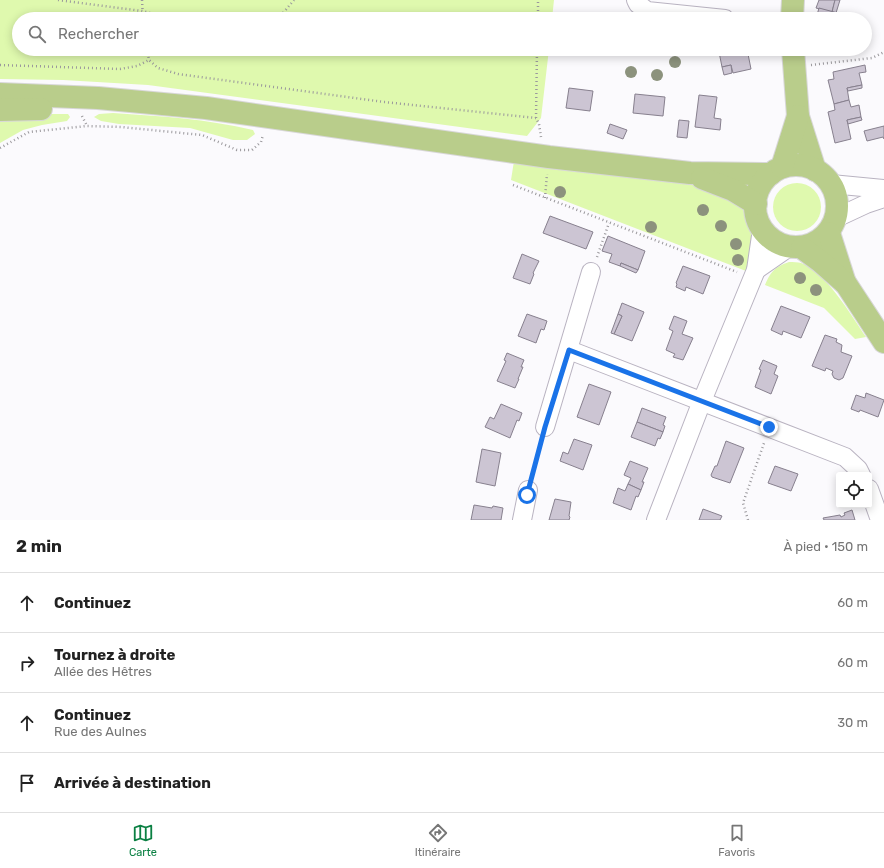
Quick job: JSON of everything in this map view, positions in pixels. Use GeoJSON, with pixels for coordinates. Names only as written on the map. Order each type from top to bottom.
{"type":"FeatureCollection","features":[{"type":"Feature","properties":{"kind":"main road"},"geometry":{"type":"LineString","coordinates":[[792,12],[793,0]]}},
{"type":"Feature","properties":{"kind":"main road"},"geometry":{"type":"LineString","coordinates":[[794,56],[798,116],[815,170]]}},
{"type":"Feature","properties":{"kind":"main road"},"geometry":{"type":"LineString","coordinates":[[0,94],[98,98],[206,108],[549,157],[690,173],[776,171],[796,165],[810,167],[822,174],[831,184],[837,196],[838,210],[832,225],[815,243],[795,247]]}},
{"type":"Feature","properties":{"kind":"main road"},"geometry":{"type":"LineString","coordinates":[[0,110],[206,108]]}},
{"type":"Feature","properties":{"kind":"main road"},"geometry":{"type":"LineString","coordinates":[[798,116],[776,171],[762,184],[756,196],[755,210],[758,223],[765,234],[776,242],[795,247],[821,262],[846,284],[884,342]]}},
{"type":"Feature","properties":{"kind":"main road"},"geometry":{"type":"LineString","coordinates":[[690,173],[733,190],[756,204]]}},
{"type":"Feature","properties":{"kind":"main road"},"geometry":{"type":"LineString","coordinates":[[832,225],[846,284]]}},
{"type":"Feature","properties":{"kind":"street"},"geometry":{"type":"LineString","coordinates":[[636,0],[638,4],[648,12]]}},
{"type":"Feature","properties":{"kind":"street"},"geometry":{"type":"LineString","coordinates":[[831,184],[884,189]]}},
{"type":"Feature","properties":{"kind":"street"},"geometry":{"type":"LineString","coordinates":[[832,225],[866,204],[884,198]]}},
{"type":"Feature","properties":{"kind":"street"},"geometry":{"type":"LineString","coordinates":[[656,520],[749,273],[762,229]]}},
{"type":"Feature","properties":{"kind":"street"},"geometry":{"type":"LineString","coordinates":[[749,273],[795,247]]}},
{"type":"Feature","properties":{"kind":"street"},"geometry":{"type":"LineString","coordinates":[[545,427],[591,272]]}},
{"type":"Feature","properties":{"kind":"street"},"geometry":{"type":"LineString","coordinates":[[569,350],[845,457],[860,472]]}},
{"type":"Feature","properties":{"kind":"street"},"geometry":{"type":"LineString","coordinates":[[522,520],[528,490]]}},
{"type":"Feature","properties":{"kind":"street"},"geometry":{"type":"LineString","coordinates":[[872,497],[880,520]]}},
{"type":"Feature","properties":{"kind":"path"},"geometry":{"type":"LineString","coordinates":[[58,0],[146,12]]}},
{"type":"Feature","properties":{"kind":"path"},"geometry":{"type":"LineString","coordinates":[[142,0],[142,11]]}},
{"type":"Feature","properties":{"kind":"path"},"geometry":{"type":"LineString","coordinates":[[284,12],[294,0]]}},
{"type":"Feature","properties":{"kind":"path"},"geometry":{"type":"LineString","coordinates":[[538,0],[538,12]]}},
{"type":"Feature","properties":{"kind":"path"},"geometry":{"type":"LineString","coordinates":[[809,66],[872,58],[884,52]]}},
{"type":"Feature","properties":{"kind":"path"},"geometry":{"type":"LineString","coordinates":[[148,56],[149,60],[158,68],[178,74],[384,102],[536,118]]}},
{"type":"Feature","properties":{"kind":"path"},"geometry":{"type":"LineString","coordinates":[[537,56],[536,118],[539,124],[541,138],[546,141]]}},
{"type":"Feature","properties":{"kind":"path"},"geometry":{"type":"LineString","coordinates":[[0,65],[120,69],[137,66],[149,60]]}},
{"type":"Feature","properties":{"kind":"path"},"geometry":{"type":"LineString","coordinates":[[0,148],[29,132],[87,126],[121,127],[202,135],[237,150],[252,150],[262,142],[267,117]]}},
{"type":"Feature","properties":{"kind":"path"},"geometry":{"type":"LineString","coordinates":[[545,198],[548,168]]}},
{"type":"Feature","properties":{"kind":"path"},"geometry":{"type":"LineString","coordinates":[[512,185],[609,223],[749,273]]}},
{"type":"Feature","properties":{"kind":"path"},"geometry":{"type":"LineString","coordinates":[[591,272],[609,223]]}},
{"type":"Feature","properties":{"kind":"path"},"geometry":{"type":"LineString","coordinates":[[528,490],[545,427]]}},
{"type":"Feature","properties":{"kind":"path"},"geometry":{"type":"LineString","coordinates":[[748,520],[743,503],[769,427]]}},
{"type":"Feature","properties":{"kind":"green space"},"geometry":{"type":"Polygon","coordinates":[[[0,0],[554,0],[553,12],[12,12],[12,56],[548,56],[541,118],[527,136],[148,85],[63,80],[0,79],[0,0]]]}},
{"type":"Feature","properties":{"kind":"green space"},"geometry":{"type":"Polygon","coordinates":[[[113,113],[218,123],[253,130],[255,134],[247,140],[233,140],[190,128],[119,124],[101,121],[94,117],[99,114],[113,113]]]}},
{"type":"Feature","properties":{"kind":"green space"},"geometry":{"type":"Polygon","coordinates":[[[0,114],[68,114],[70,117],[67,121],[23,130],[0,143],[0,114]]]}},
{"type":"Feature","properties":{"kind":"green space"},"geometry":{"type":"Polygon","coordinates":[[[514,161],[691,184],[713,189],[745,207],[753,237],[753,249],[746,271],[511,180],[514,161]]]}},
{"type":"Feature","properties":{"kind":"green space"},"geometry":{"type":"Polygon","coordinates":[[[792,183],[802,183],[814,190],[821,202],[821,212],[814,224],[802,231],[792,231],[784,227],[777,220],[773,212],[773,202],[777,194],[784,187],[792,183]]]}},
{"type":"Feature","properties":{"kind":"green space"},"geometry":{"type":"Polygon","coordinates":[[[789,262],[801,263],[820,275],[837,295],[866,337],[855,339],[824,308],[765,285],[769,276],[774,270],[789,262]]]}},
{"type":"Feature","properties":{"kind":"building"},"geometry":{"type":"Polygon","coordinates":[[[819,0],[835,0],[832,12],[816,8],[819,0]]]}},
{"type":"Feature","properties":{"kind":"building"},"geometry":{"type":"Polygon","coordinates":[[[835,0],[840,0],[836,12],[832,12],[835,0]]]}},
{"type":"Feature","properties":{"kind":"building"},"geometry":{"type":"Polygon","coordinates":[[[819,8],[834,12],[818,12],[819,8]]]}},
{"type":"Feature","properties":{"kind":"building"},"geometry":{"type":"Polygon","coordinates":[[[720,56],[748,56],[751,69],[733,73],[731,65],[722,67],[720,56]]]}},
{"type":"Feature","properties":{"kind":"building"},"geometry":{"type":"Polygon","coordinates":[[[731,65],[732,73],[724,75],[722,67],[731,65]]]}},
{"type":"Feature","properties":{"kind":"building"},"geometry":{"type":"Polygon","coordinates":[[[865,65],[866,72],[859,73],[862,85],[847,88],[849,100],[834,104],[828,80],[834,79],[833,72],[865,65]]]}},
{"type":"Feature","properties":{"kind":"building"},"geometry":{"type":"Polygon","coordinates":[[[862,85],[862,88],[848,91],[847,88],[862,85]]]}},
{"type":"Feature","properties":{"kind":"building"},"geometry":{"type":"Polygon","coordinates":[[[569,88],[593,91],[590,111],[566,108],[569,88]]]}},
{"type":"Feature","properties":{"kind":"building"},"geometry":{"type":"Polygon","coordinates":[[[635,94],[665,97],[663,116],[633,113],[635,94]]]}},
{"type":"Feature","properties":{"kind":"building"},"geometry":{"type":"Polygon","coordinates":[[[699,95],[717,97],[714,118],[721,119],[720,130],[695,127],[699,95]]]}},
{"type":"Feature","properties":{"kind":"building"},"geometry":{"type":"Polygon","coordinates":[[[849,100],[851,107],[859,105],[861,117],[847,120],[851,139],[835,143],[828,112],[835,110],[834,104],[849,100]]]}},
{"type":"Feature","properties":{"kind":"building"},"geometry":{"type":"Polygon","coordinates":[[[861,117],[862,120],[848,124],[847,120],[861,117]]]}},
{"type":"Feature","properties":{"kind":"building"},"geometry":{"type":"Polygon","coordinates":[[[679,120],[689,121],[687,138],[677,137],[679,120]]]}},
{"type":"Feature","properties":{"kind":"building"},"geometry":{"type":"Polygon","coordinates":[[[610,124],[627,130],[623,139],[607,133],[610,124]]]}},
{"type":"Feature","properties":{"kind":"building"},"geometry":{"type":"Polygon","coordinates":[[[884,126],[884,139],[883,137],[867,141],[864,131],[884,126]]]}},
{"type":"Feature","properties":{"kind":"building"},"geometry":{"type":"Polygon","coordinates":[[[550,216],[593,232],[586,249],[543,233],[550,216]]]}},
{"type":"Feature","properties":{"kind":"building"},"geometry":{"type":"Polygon","coordinates":[[[608,236],[645,251],[638,270],[621,263],[620,266],[609,262],[612,254],[602,251],[608,236]]]}},
{"type":"Feature","properties":{"kind":"building"},"geometry":{"type":"Polygon","coordinates":[[[522,254],[539,261],[533,273],[534,274],[530,284],[513,278],[522,254]]]}},
{"type":"Feature","properties":{"kind":"building"},"geometry":{"type":"Polygon","coordinates":[[[621,263],[638,270],[636,273],[620,266],[621,263]]]}},
{"type":"Feature","properties":{"kind":"building"},"geometry":{"type":"Polygon","coordinates":[[[683,266],[710,276],[703,294],[686,287],[685,291],[676,287],[676,283],[683,266]]]}},
{"type":"Feature","properties":{"kind":"building"},"geometry":{"type":"Polygon","coordinates":[[[622,303],[644,312],[632,341],[614,334],[622,316],[618,314],[622,303]]]}},
{"type":"Feature","properties":{"kind":"building"},"geometry":{"type":"Polygon","coordinates":[[[781,306],[810,317],[801,338],[783,331],[782,335],[771,330],[781,306]]]}},
{"type":"Feature","properties":{"kind":"building"},"geometry":{"type":"Polygon","coordinates":[[[527,314],[547,321],[544,330],[541,329],[536,343],[518,336],[527,314]]]}},
{"type":"Feature","properties":{"kind":"building"},"geometry":{"type":"Polygon","coordinates":[[[618,314],[622,316],[614,334],[611,333],[618,314]]]}},
{"type":"Feature","properties":{"kind":"building"},"geometry":{"type":"Polygon","coordinates":[[[674,316],[687,321],[682,334],[693,338],[683,360],[673,357],[675,354],[666,350],[673,331],[669,329],[674,316]]]}},
{"type":"Feature","properties":{"kind":"building"},"geometry":{"type":"Polygon","coordinates":[[[825,335],[837,339],[836,342],[842,345],[841,352],[852,356],[843,378],[839,380],[834,378],[832,374],[833,371],[826,368],[825,371],[812,366],[825,335]]]}},
{"type":"Feature","properties":{"kind":"building"},"geometry":{"type":"Polygon","coordinates":[[[507,353],[524,360],[515,388],[497,381],[506,361],[504,360],[507,353]]]}},
{"type":"Feature","properties":{"kind":"building"},"geometry":{"type":"Polygon","coordinates":[[[763,360],[777,366],[774,374],[778,376],[771,394],[755,387],[761,370],[759,369],[763,360]]]}},
{"type":"Feature","properties":{"kind":"building"},"geometry":{"type":"Polygon","coordinates":[[[589,384],[611,392],[599,425],[577,417],[589,384]]]}},
{"type":"Feature","properties":{"kind":"building"},"geometry":{"type":"Polygon","coordinates":[[[866,393],[884,400],[878,417],[860,410],[859,412],[851,409],[856,395],[865,398],[866,393]]]}},
{"type":"Feature","properties":{"kind":"building"},"geometry":{"type":"Polygon","coordinates":[[[501,404],[522,413],[519,421],[517,420],[510,438],[485,427],[490,417],[494,419],[501,404]]]}},
{"type":"Feature","properties":{"kind":"building"},"geometry":{"type":"Polygon","coordinates":[[[642,408],[666,417],[663,425],[665,426],[663,432],[637,422],[642,408]]]}},
{"type":"Feature","properties":{"kind":"building"},"geometry":{"type":"Polygon","coordinates":[[[637,422],[663,432],[660,439],[658,438],[655,446],[631,437],[637,422]]]}},
{"type":"Feature","properties":{"kind":"building"},"geometry":{"type":"Polygon","coordinates":[[[574,439],[592,445],[583,470],[560,461],[563,452],[568,454],[574,439]]]}},
{"type":"Feature","properties":{"kind":"building"},"geometry":{"type":"Polygon","coordinates":[[[726,441],[744,448],[730,483],[712,477],[711,475],[715,466],[717,466],[726,441]]]}},
{"type":"Feature","properties":{"kind":"building"},"geometry":{"type":"Polygon","coordinates":[[[482,449],[501,453],[495,486],[476,482],[482,449]]]}},
{"type":"Feature","properties":{"kind":"building"},"geometry":{"type":"Polygon","coordinates":[[[630,461],[648,468],[642,482],[644,482],[641,490],[628,484],[631,478],[624,475],[630,461]]]}},
{"type":"Feature","properties":{"kind":"building"},"geometry":{"type":"Polygon","coordinates":[[[775,466],[798,474],[791,491],[768,483],[775,466]]]}},
{"type":"Feature","properties":{"kind":"building"},"geometry":{"type":"Polygon","coordinates":[[[628,484],[641,490],[638,497],[636,496],[631,510],[613,503],[618,488],[625,491],[628,484]]]}},
{"type":"Feature","properties":{"kind":"building"},"geometry":{"type":"Polygon","coordinates":[[[555,499],[571,502],[569,520],[549,520],[555,499]]]}},
{"type":"Feature","properties":{"kind":"building"},"geometry":{"type":"Polygon","coordinates":[[[474,505],[503,508],[501,520],[471,520],[474,505]]]}},
{"type":"Feature","properties":{"kind":"building"},"geometry":{"type":"Polygon","coordinates":[[[703,509],[722,516],[720,520],[699,520],[703,509]]]}},
{"type":"Feature","properties":{"kind":"building"},"geometry":{"type":"Polygon","coordinates":[[[852,510],[855,520],[824,520],[823,518],[840,515],[841,517],[845,515],[844,513],[852,510]]]}},
{"type":"Feature","properties":{"kind":"route"},"geometry":{"type":"LineString","coordinates":[[527,495],[545,427],[569,350],[769,427]]}}]}
